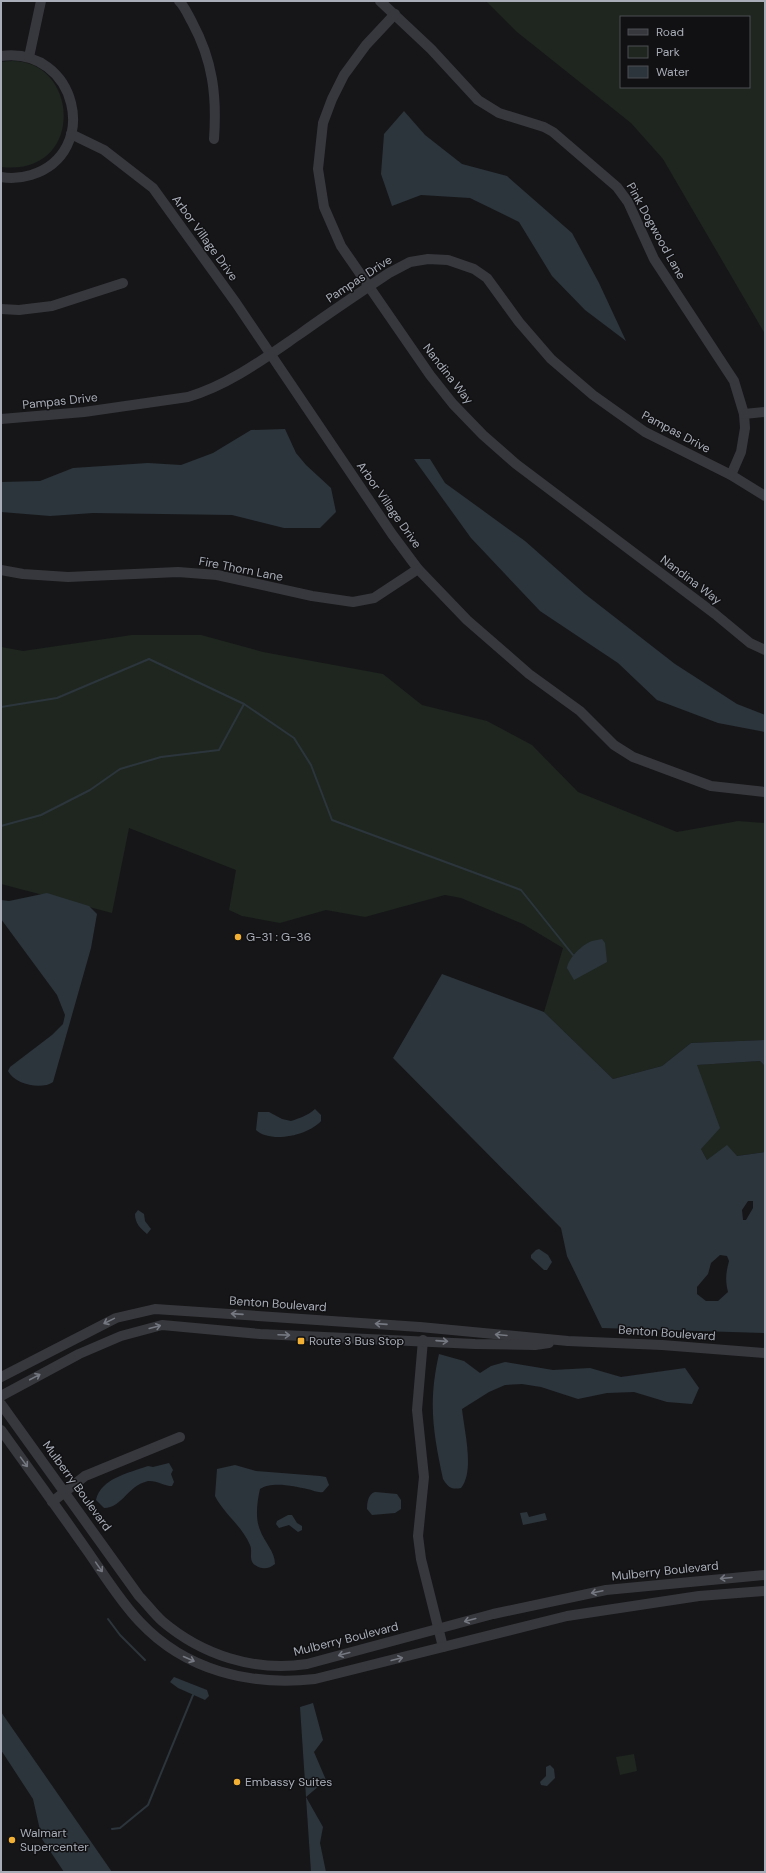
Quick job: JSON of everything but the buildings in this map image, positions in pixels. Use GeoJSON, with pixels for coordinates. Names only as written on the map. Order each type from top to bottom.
{"type":"FeatureCollection","features":[{"type":"Feature","properties":{"kind":"street"},"geometry":{"type":"LineString","coordinates":[[29,57],[41,1]]}},
{"type":"Feature","properties":{"kind":"street"},"geometry":{"type":"LineString","coordinates":[[179,1],[200,36],[210,65],[216,108],[214,139]]}},
{"type":"Feature","properties":{"kind":"street","name":"Pink Dogwood Lane"},"geometry":{"type":"LineString","coordinates":[[380,1],[430,49],[478,100],[499,113],[544,127],[553,132],[617,187],[628,202],[654,259],[734,381],[744,414],[745,428],[741,452],[731,475]]}},
{"type":"Feature","properties":{"kind":"street","name":"Nandina Way"},"geometry":{"type":"LineString","coordinates":[[395,14],[366,45],[342,78],[323,123],[318,169],[326,211],[341,246],[430,375],[453,404],[483,435],[516,464],[715,614],[750,643],[765,650]]}},
{"type":"Feature","properties":{"kind":"street"},"geometry":{"type":"LineString","coordinates":[[1,56],[12,54],[29,57],[41,62],[55,72],[64,84],[72,101],[74,119],[71,134],[63,152],[52,164],[38,173],[22,178],[1,177]]}},
{"type":"Feature","properties":{"kind":"street","name":"Arbor Village Drive"},"geometry":{"type":"LineString","coordinates":[[71,134],[104,150],[153,188],[236,303],[418,569],[467,620],[529,674],[580,711],[614,745],[633,757],[711,786],[765,792]]}},
{"type":"Feature","properties":{"kind":"street","name":"Pampas Drive"},"geometry":{"type":"LineString","coordinates":[[1,419],[84,412],[188,397],[207,391],[227,381],[270,354],[388,273],[410,262],[428,259],[448,260],[474,269],[487,278],[519,322],[551,359],[594,396],[645,432],[731,475],[765,496]]}},
{"type":"Feature","properties":{"kind":"street"},"geometry":{"type":"LineString","coordinates":[[1,310],[19,310],[52,306],[123,283]]}},
{"type":"Feature","properties":{"kind":"street"},"geometry":{"type":"LineString","coordinates":[[744,414],[765,412]]}},
{"type":"Feature","properties":{"kind":"street","name":"Fire Thorn Lane"},"geometry":{"type":"LineString","coordinates":[[1,570],[23,574],[68,577],[178,572],[210,574],[312,596],[353,602],[374,598],[418,569]]}},
{"type":"Feature","properties":{"kind":"street","name":"Benton Boulevard"},"geometry":{"type":"LineString","coordinates":[[1,1377],[116,1318],[155,1309],[420,1327],[568,1341],[662,1345],[765,1353]]}},
{"type":"Feature","properties":{"kind":"street","name":"Benton Boulevard"},"geometry":{"type":"LineString","coordinates":[[1,1396],[86,1351],[121,1336],[162,1325],[260,1334],[423,1340],[475,1344],[535,1345],[568,1341]]}},
{"type":"Feature","properties":{"kind":"street"},"geometry":{"type":"LineString","coordinates":[[423,1340],[417,1410],[424,1477],[418,1536],[421,1558],[443,1647]]}},
{"type":"Feature","properties":{"kind":"street","name":"Mulberry Boulevard"},"geometry":{"type":"LineString","coordinates":[[1,1404],[144,1601],[161,1620],[190,1642],[205,1650],[249,1664],[289,1667],[307,1664],[493,1614],[606,1590],[765,1575]]}},
{"type":"Feature","properties":{"kind":"street"},"geometry":{"type":"LineString","coordinates":[[1,1430],[52,1502],[140,1622],[149,1632],[179,1654],[213,1669],[256,1680],[289,1682],[335,1675],[574,1614],[699,1596],[765,1592]]}},
{"type":"Feature","properties":{"kind":"street"},"geometry":{"type":"LineString","coordinates":[[52,1502],[85,1476],[180,1437]]}},
{"type":"Feature","properties":{"kind":"green space"},"geometry":{"type":"Polygon","coordinates":[[[486,1],[765,1],[765,334],[663,159],[631,123],[517,32],[486,1]]]}},
{"type":"Feature","properties":{"kind":"green space"},"geometry":{"type":"Polygon","coordinates":[[[1,62],[27,63],[46,74],[59,92],[64,113],[61,134],[50,153],[30,165],[1,167],[1,62]]]}},
{"type":"Feature","properties":{"kind":"green space"},"geometry":{"type":"Polygon","coordinates":[[[132,635],[201,635],[263,652],[383,674],[422,705],[487,721],[532,745],[578,792],[677,832],[738,821],[765,823],[765,1040],[691,1043],[662,1066],[613,1079],[544,1012],[563,948],[523,924],[461,898],[445,895],[365,917],[326,910],[280,923],[242,916],[229,910],[236,870],[129,828],[112,913],[1,884],[1,647],[23,651],[132,635]]]}},
{"type":"Feature","properties":{"kind":"green space"},"geometry":{"type":"Polygon","coordinates":[[[760,1061],[765,1066],[765,1152],[707,1160],[701,1149],[697,1065],[760,1061]]]}},
{"type":"Feature","properties":{"kind":"green space"},"geometry":{"type":"Polygon","coordinates":[[[634,1754],[637,1771],[620,1775],[616,1757],[634,1754]]]}},
{"type":"Feature","properties":{"kind":"water"},"geometry":{"type":"Polygon","coordinates":[[[404,111],[425,135],[462,164],[507,176],[572,233],[599,283],[626,341],[585,310],[552,276],[519,222],[470,198],[421,195],[392,206],[381,174],[384,134],[404,111]]]}},
{"type":"Feature","properties":{"kind":"water"},"geometry":{"type":"Polygon","coordinates":[[[285,429],[296,453],[306,465],[331,488],[336,512],[320,528],[284,528],[232,515],[93,513],[50,516],[1,512],[1,482],[40,481],[73,468],[148,463],[181,465],[213,453],[251,430],[285,429]]]}},
{"type":"Feature","properties":{"kind":"water"},"geometry":{"type":"Polygon","coordinates":[[[414,459],[430,459],[445,483],[525,541],[585,594],[675,664],[737,704],[765,715],[765,732],[718,723],[657,700],[618,663],[540,611],[471,538],[414,459]]]}},
{"type":"Feature","properties":{"kind":"water"},"geometry":{"type":"Polygon","coordinates":[[[47,893],[89,906],[97,914],[91,948],[53,1082],[42,1086],[36,1086],[16,1080],[8,1071],[10,1067],[52,1035],[63,1024],[65,1015],[57,995],[1,919],[1,900],[9,901],[47,893]]]}},
{"type":"Feature","properties":{"kind":"water"},"geometry":{"type":"Polygon","coordinates":[[[602,939],[605,943],[607,962],[574,980],[567,968],[570,960],[584,945],[592,941],[602,939]]]}},
{"type":"Feature","properties":{"kind":"water"},"geometry":{"type":"Polygon","coordinates":[[[442,974],[544,1012],[613,1079],[662,1066],[691,1043],[765,1040],[765,1066],[760,1061],[697,1065],[720,1128],[701,1149],[707,1160],[727,1145],[737,1156],[765,1152],[765,1333],[602,1328],[567,1256],[561,1228],[393,1058],[442,974]],[[748,1201],[742,1210],[743,1220],[746,1220],[753,1208],[753,1201],[748,1201]],[[720,1255],[711,1263],[708,1274],[697,1287],[697,1294],[706,1301],[718,1301],[728,1292],[726,1276],[729,1261],[727,1256],[720,1255]]]}},
{"type":"Feature","properties":{"kind":"water"},"geometry":{"type":"Polygon","coordinates":[[[315,1109],[321,1115],[321,1121],[315,1126],[299,1134],[280,1137],[263,1134],[256,1130],[258,1112],[269,1112],[282,1119],[291,1121],[306,1115],[315,1109]]]}},
{"type":"Feature","properties":{"kind":"water"},"geometry":{"type":"Polygon","coordinates":[[[138,1210],[144,1214],[145,1221],[151,1229],[147,1234],[137,1223],[135,1214],[138,1210]]]}},
{"type":"Feature","properties":{"kind":"water"},"geometry":{"type":"Polygon","coordinates":[[[539,1249],[548,1255],[552,1262],[547,1270],[544,1270],[531,1258],[531,1255],[539,1249]]]}},
{"type":"Feature","properties":{"kind":"water"},"geometry":{"type":"Polygon","coordinates":[[[439,1354],[464,1361],[480,1373],[491,1366],[505,1362],[553,1370],[590,1368],[621,1377],[685,1368],[699,1388],[692,1404],[667,1402],[634,1392],[607,1393],[578,1399],[541,1387],[522,1384],[505,1385],[489,1392],[462,1409],[468,1450],[468,1461],[465,1481],[461,1488],[455,1489],[448,1486],[443,1479],[434,1431],[433,1402],[439,1354]]]}},
{"type":"Feature","properties":{"kind":"water"},"geometry":{"type":"Polygon","coordinates":[[[169,1463],[173,1470],[171,1474],[174,1482],[172,1486],[154,1481],[148,1481],[135,1487],[120,1501],[110,1507],[104,1508],[96,1500],[104,1486],[117,1477],[148,1466],[153,1467],[169,1463]]]}},
{"type":"Feature","properties":{"kind":"water"},"geometry":{"type":"Polygon","coordinates":[[[235,1465],[256,1471],[326,1477],[329,1485],[323,1492],[283,1485],[270,1485],[260,1489],[257,1510],[258,1525],[275,1559],[275,1564],[268,1568],[260,1568],[253,1563],[251,1558],[251,1547],[247,1538],[223,1509],[215,1496],[217,1469],[235,1465]]]}},
{"type":"Feature","properties":{"kind":"water"},"geometry":{"type":"Polygon","coordinates":[[[375,1492],[397,1494],[401,1500],[401,1509],[395,1513],[372,1515],[367,1509],[367,1504],[369,1497],[375,1492]]]}},
{"type":"Feature","properties":{"kind":"water"},"geometry":{"type":"Polygon","coordinates":[[[527,1512],[529,1517],[545,1513],[547,1520],[523,1525],[520,1513],[527,1512]]]}},
{"type":"Feature","properties":{"kind":"water"},"geometry":{"type":"Polygon","coordinates":[[[288,1515],[292,1515],[297,1523],[302,1526],[302,1530],[298,1532],[289,1525],[279,1528],[276,1524],[277,1521],[288,1515]]]}},
{"type":"Feature","properties":{"kind":"water"},"geometry":{"type":"Polygon","coordinates":[[[174,1677],[207,1690],[209,1696],[205,1700],[178,1688],[170,1682],[174,1677]]]}},
{"type":"Feature","properties":{"kind":"water"},"geometry":{"type":"Polygon","coordinates":[[[313,1703],[323,1740],[314,1752],[326,1780],[306,1797],[300,1707],[313,1703]]]}},
{"type":"Feature","properties":{"kind":"water"},"geometry":{"type":"Polygon","coordinates":[[[1,1712],[112,1872],[64,1872],[42,1839],[33,1799],[1,1750],[1,1712]]]}},
{"type":"Feature","properties":{"kind":"water"},"geometry":{"type":"Polygon","coordinates":[[[550,1765],[554,1769],[555,1778],[547,1786],[541,1785],[540,1782],[546,1776],[546,1767],[550,1765]]]}},
{"type":"Feature","properties":{"kind":"water"},"geometry":{"type":"Polygon","coordinates":[[[306,1797],[323,1827],[320,1843],[326,1872],[311,1872],[306,1797]]]}},
{"type":"Feature","properties":{"kind":"waterway"},"geometry":{"type":"LineString","coordinates":[[1,707],[57,698],[149,659],[244,704],[219,750],[161,757],[120,769],[90,790],[41,815],[1,826]]}},
{"type":"Feature","properties":{"kind":"waterway"},"geometry":{"type":"LineString","coordinates":[[244,704],[294,738],[311,765],[332,820],[521,890],[573,955]]}},
{"type":"Feature","properties":{"kind":"waterway"},"geometry":{"type":"LineString","coordinates":[[108,1619],[120,1635],[145,1660]]}},
{"type":"Feature","properties":{"kind":"waterway"},"geometry":{"type":"LineString","coordinates":[[112,1829],[120,1828],[148,1805],[193,1695]]}},
{"type":"Feature","properties":{"kind":"place","name":"G-31 : G-36"},"geometry":{"type":"Point","coordinates":[238,937]}},
{"type":"Feature","properties":{"kind":"place","name":"Route 3 Bus Stop"},"geometry":{"type":"Point","coordinates":[301,1341]}},
{"type":"Feature","properties":{"kind":"place","name":"Embassy Suites"},"geometry":{"type":"Point","coordinates":[237,1782]}},
{"type":"Feature","properties":{"kind":"place","name":"Walmart Supercenter"},"geometry":{"type":"Point","coordinates":[12,1840]}}]}
